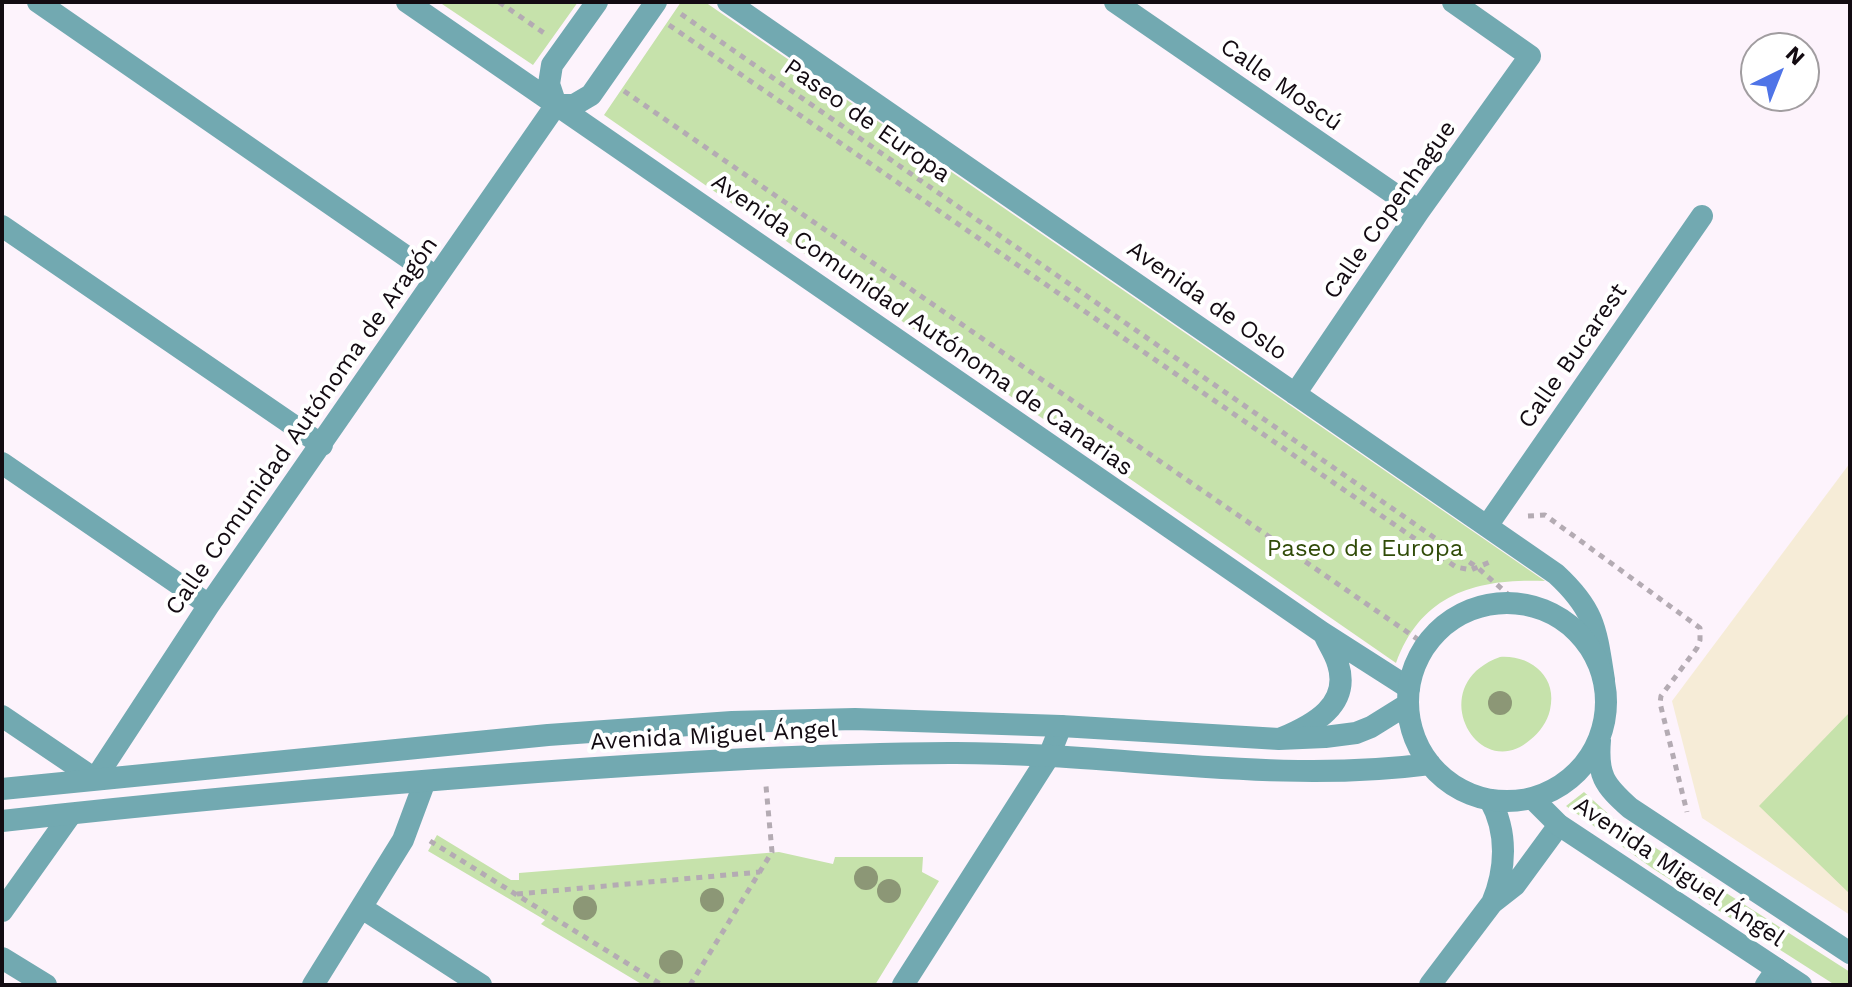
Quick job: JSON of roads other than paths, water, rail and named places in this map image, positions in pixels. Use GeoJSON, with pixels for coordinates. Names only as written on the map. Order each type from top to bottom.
{"type":"FeatureCollection","features":[{"type":"Feature","properties":{"kind":"street"},"geometry":{"type":"LineString","coordinates":[[38,2],[436,277]]}},
{"type":"Feature","properties":{"kind":"street","name":"Avenida Comunidad Autónoma de Canarias"},"geometry":{"type":"LineString","coordinates":[[407,2],[1323,633],[1409,696]]}},
{"type":"Feature","properties":{"kind":"street"},"geometry":{"type":"LineString","coordinates":[[597,2],[552,65],[549,84],[556,105],[574,105],[591,95],[661,8]]}},
{"type":"Feature","properties":{"kind":"street","name":"Avenida de Oslo"},"geometry":{"type":"LineString","coordinates":[[728,2],[1556,574],[1584,603],[1596,633],[1604,680]]}},
{"type":"Feature","properties":{"kind":"street","name":"Calle Moscú"},"geometry":{"type":"LineString","coordinates":[[1115,2],[1419,211]]}},
{"type":"Feature","properties":{"kind":"street","name":"Calle Copenhague"},"geometry":{"type":"LineString","coordinates":[[1295,394],[1419,211],[1530,56],[1453,2]]}},
{"type":"Feature","properties":{"kind":"street","name":"Calle Comunidad Autónoma de Aragón"},"geometry":{"type":"LineString","coordinates":[[95,779],[209,605],[556,105]]}},
{"type":"Feature","properties":{"kind":"street","name":"Calle Bucarest"},"geometry":{"type":"LineString","coordinates":[[1487,526],[1702,216]]}},
{"type":"Feature","properties":{"kind":"street"},"geometry":{"type":"LineString","coordinates":[[2,226],[322,445]]}},
{"type":"Feature","properties":{"kind":"street"},"geometry":{"type":"LineString","coordinates":[[2,463],[209,605]]}},
{"type":"Feature","properties":{"kind":"street"},"geometry":{"type":"LineString","coordinates":[[1503,603],[1548,612],[1573,629],[1593,652],[1604,680],[1606,709],[1600,738],[1589,758],[1574,776],[1554,790],[1532,798],[1490,800],[1457,788],[1430,764],[1414,736],[1409,696],[1418,659],[1426,645],[1447,624],[1473,609],[1503,603]]}},
{"type":"Feature","properties":{"kind":"street"},"geometry":{"type":"LineString","coordinates":[[1279,739],[1311,726],[1326,714],[1337,696],[1338,664],[1323,633]]}},
{"type":"Feature","properties":{"kind":"street","name":"Avenida Miguel Ángel"},"geometry":{"type":"LineString","coordinates":[[2,789],[548,735],[732,722],[855,719],[1061,726],[1279,739],[1356,733],[1377,724],[1409,696]]}},
{"type":"Feature","properties":{"kind":"street"},"geometry":{"type":"LineString","coordinates":[[2,716],[95,779]]}},
{"type":"Feature","properties":{"kind":"street"},"geometry":{"type":"LineString","coordinates":[[903,985],[1049,756],[1061,726]]}},
{"type":"Feature","properties":{"kind":"street","name":"Avenida Miguel Ángel"},"geometry":{"type":"LineString","coordinates":[[1600,738],[1598,761],[1602,778],[1630,808],[1850,953]]}},
{"type":"Feature","properties":{"kind":"street","name":"Avenida Miguel Ángel"},"geometry":{"type":"LineString","coordinates":[[2,821],[425,781],[763,757],[952,753],[1279,771],[1375,771],[1430,764]]}},
{"type":"Feature","properties":{"kind":"street"},"geometry":{"type":"LineString","coordinates":[[313,985],[408,828],[425,781]]}},
{"type":"Feature","properties":{"kind":"street","name":"Avenida Miguel Ángel"},"geometry":{"type":"LineString","coordinates":[[1532,798],[1559,825],[1771,977],[1801,985]]}},
{"type":"Feature","properties":{"kind":"street"},"geometry":{"type":"LineString","coordinates":[[1430,985],[1492,903],[1501,883],[1503,852],[1499,818],[1490,800]]}},
{"type":"Feature","properties":{"kind":"street"},"geometry":{"type":"LineString","coordinates":[[2,911],[71,814]]}},
{"type":"Feature","properties":{"kind":"street"},"geometry":{"type":"LineString","coordinates":[[1492,903],[1515,885],[1559,825]]}},
{"type":"Feature","properties":{"kind":"street"},"geometry":{"type":"LineString","coordinates":[[362,908],[476,984]]}},
{"type":"Feature","properties":{"kind":"street"},"geometry":{"type":"LineString","coordinates":[[2,958],[46,985]]}},
{"type":"Feature","properties":{"kind":"park label","name":"Paseo de Europa"},"geometry":{"type":"Point","coordinates":[1365,549]}}]}
